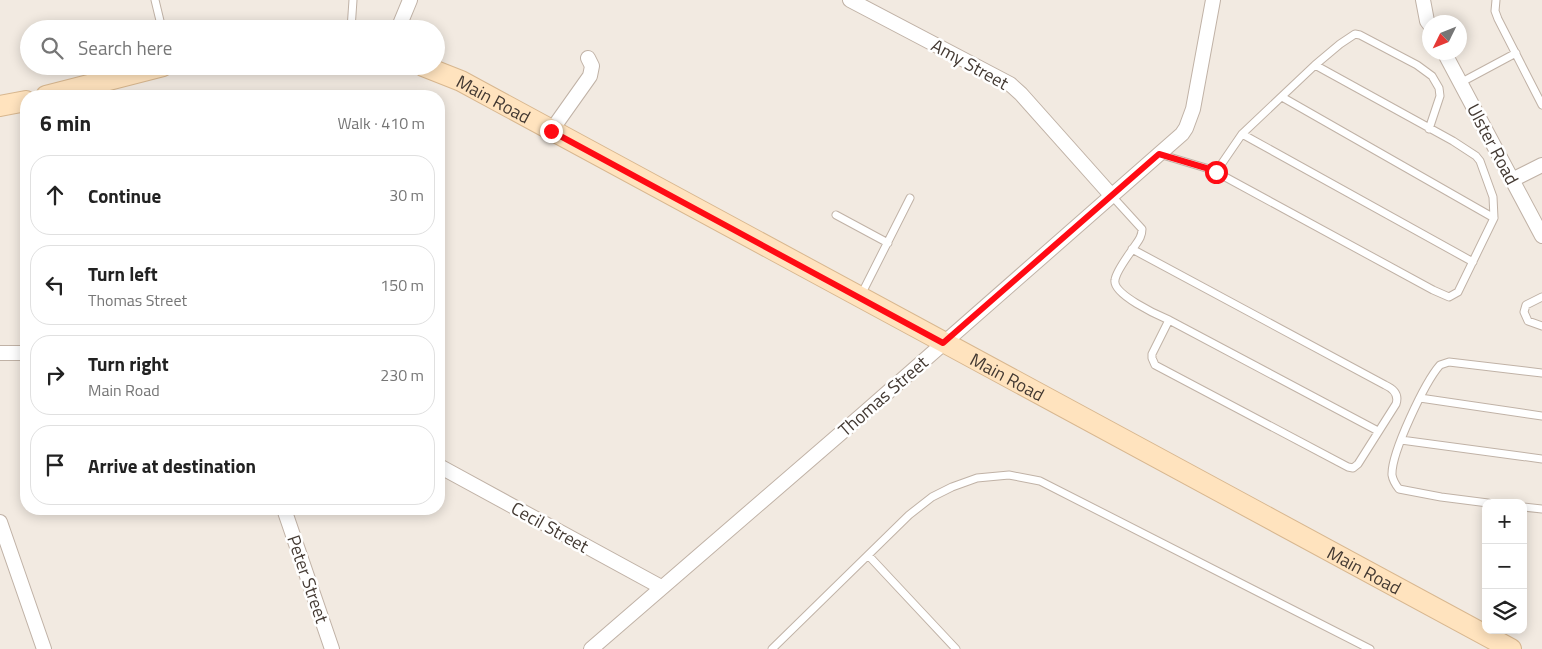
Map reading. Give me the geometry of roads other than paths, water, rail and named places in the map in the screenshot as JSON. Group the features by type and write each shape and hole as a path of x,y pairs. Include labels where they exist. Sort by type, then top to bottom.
{"main road":[{"path":"69,90 128,75"},
{"name":"Main Road","path":"444,75 461,82 1511,649"},
{"path":"0,106 20,102"},
{"path":"0,110 20,102"}],"street":[{"path":"402,20 410,0"},
{"name":"Amy Street","path":"850,0 1016,89 1111,195"},
{"name":"Thomas Street","path":"591,649 1182,134 1192,109 1213,0"},
{"path":"1423,0 1426,15"},
{"path":"551,131 590,76 592,66 588,58"},
{"name":"Ulster Road","path":"1448,60 1542,236"},
{"path":"1512,180 1542,165"},
{"path":"0,353 20,353"},
{"name":"Cecil Street","path":"445,469 661,588"},
{"name":"Peter Street","path":"286,515 332,649"},
{"path":"0,522 44,649"}],"lane":[{"path":"155,0 160,20"},
{"path":"352,20 353,0"},
{"path":"1496,0 1495,11 1542,105"},
{"path":"1216,172 1242,134 1315,65 1355,34 1418,65 1432,76 1439,88 1440,100 1429,129"},
{"path":"1460,83 1516,53"},
{"path":"1159,154 1216,172 1444,296 1449,297 1458,292 1494,218 1493,197 1480,161 1467,150 1315,65"},
{"path":"1282,97 1494,218"},
{"path":"1242,134 1473,262"},
{"path":"1111,195 1142,229 1141,238 1132,249 1115,279 1115,286 1120,292 1149,310 1378,430"},
{"path":"860,298 910,198"},
{"path":"836,215 888,243"},
{"path":"1132,249 1390,387 1395,392 1398,400 1378,430 1362,460 1351,468 1158,367 1152,358 1168,320"},
{"path":"1542,296 1526,305 1524,312 1528,321 1542,326"},
{"path":"1482,502 1403,490 1393,480 1392,469 1401,440 1420,398 1438,367 1446,363 1542,373"},
{"path":"1420,398 1542,416"},
{"path":"1401,440 1542,459"},
{"path":"776,647 909,515 932,497 977,478 996,475 1020,476 1040,481 1370,649"},
{"path":"1527,507 1542,509"},
{"path":"868,555 956,649"}]}
